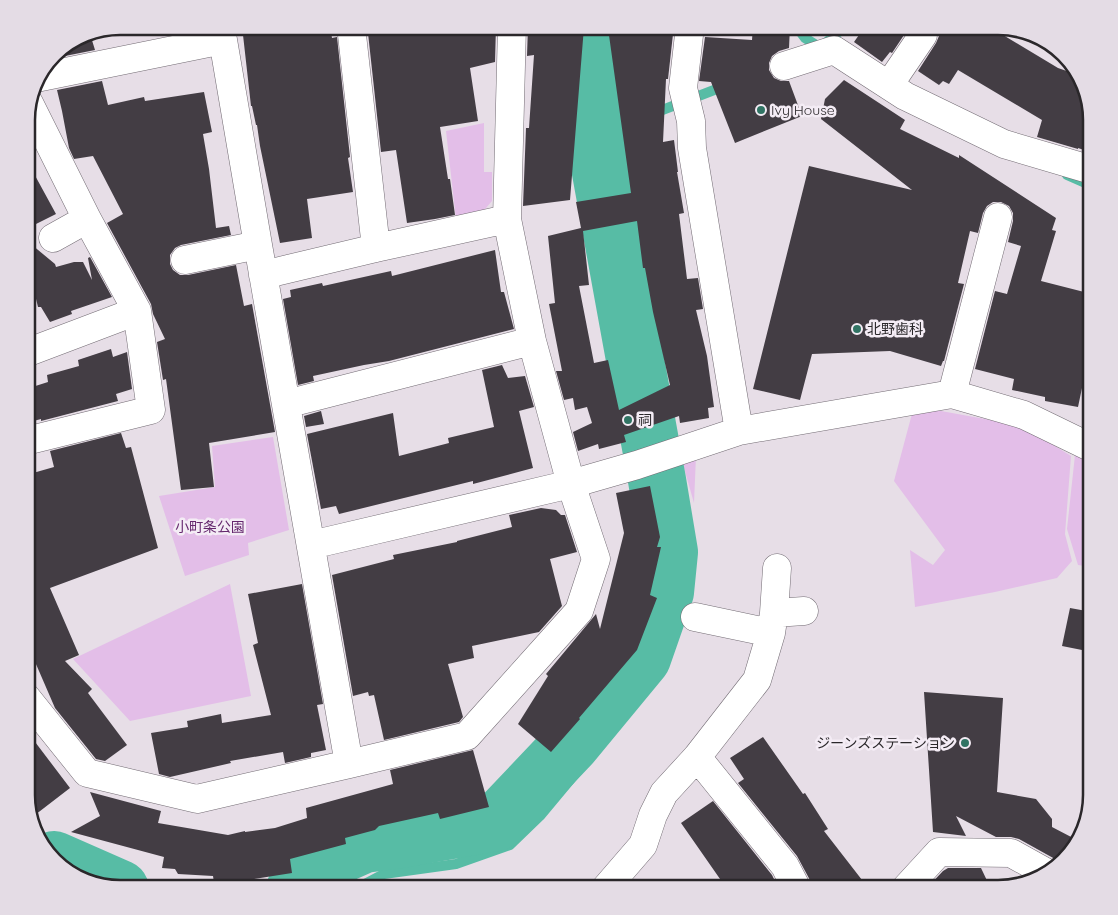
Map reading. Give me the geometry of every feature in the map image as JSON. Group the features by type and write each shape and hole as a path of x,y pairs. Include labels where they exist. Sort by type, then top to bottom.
{"street":[{"path":"48,75 214,35"},
{"path":"222,35 350,764"},
{"path":"352,35 376,248"},
{"path":"35,708 87,773 197,799 467,736 579,612 596,559 571,484 532,341 507,219 512,35"},
{"path":"689,35 683,88 691,121 692,148 739,431"},
{"path":"889,85 923,35"},
{"path":"784,66 826,53 889,85 905,96 1004,144 1083,167"},
{"path":"35,115 87,219 138,311 151,410 35,440"},
{"path":"952,394 998,217"},
{"path":"53,238 87,219"},
{"path":"263,275 507,219"},
{"path":"185,260 258,245"},
{"path":"35,350 138,311"},
{"path":"286,404 532,341"},
{"path":"311,545 571,484 683,451 739,431 952,394 1024,415 1083,444"},
{"path":"613,880 643,845 653,815 664,793 697,757 757,680 773,623 777,568"},
{"path":"695,617 773,623 804,611"},
{"path":"697,757 785,866 792,880"},
{"path":"913,880 939,852 1010,853 1039,869"}],"green space":[{"path":"484,123 484,172 492,172 492,201 479,216 456,219 446,131"},
{"path":"913,410 941,411 1023,426 1071,456 1065,534 1072,561 1057,578 915,607 910,550 933,565 945,550 894,481"},
{"name":"小町条公園","path":"273,437 289,530 248,543 249,555 185,576 159,496 215,487 212,446"},
{"path":"1075,455 1083,459 1083,566 1078,565 1067,529"},
{"path":"696,456 694,503 682,461"},
{"path":"230,584 251,696 130,721 73,659"}],"building":[{"path":"243,35 332,35 332,38 337,37 353,192 307,199 312,238 280,243 257,125 251,106"},
{"path":"368,35 496,35 495,62 470,68 478,121 440,127 455,215 407,223 396,150 381,152"},
{"path":"528,35 583,35 570,200 523,206 526,128 529,128 534,55 527,56"},
{"path":"609,35 673,35 668,79 666,79 663,142 674,140 684,213 679,214 687,279 698,278 703,309 696,310 707,356 714,407 708,408 709,418 680,423 679,416 624,435 626,442 599,449 598,444 578,451 573,432 592,423 587,407 575,410 573,398 564,400 556,371 562,371 549,304 555,303 548,236 581,228 576,202 631,193","holes":["637,221 643,268 645,268 670,385 619,410 608,360 594,363 579,286 589,285 583,231"]},
{"path":"752,35 790,35 789,48 779,51 772,56 769,70 774,78 781,81 789,81 802,116 735,143 711,82 699,81 705,37 752,40"},
{"path":"859,35 904,35 892,53 890,52 882,62 854,42"},
{"path":"1004,35 1058,68 1068,71 1074,82 1082,108 1083,150 1037,137 1042,120 958,70 949,84 943,81 939,85 918,71 939,36"},
{"path":"92,40 95,50 65,56 73,49"},
{"path":"844,80 905,120 900,129 959,158 959,155 1056,218 1052,230 1056,231 1041,281 1083,292 1083,388 1078,407 1045,401 1045,397 1012,390 1014,379 975,369 995,291 1007,294 1021,246 1008,242 1013,213 1009,206 1001,202 993,202 987,206 983,213 978,233 970,231 958,283 964,284 944,361 941,366 890,351 812,354 800,400 753,389 809,166 912,190 821,119 825,99"},
{"path":"102,81 108,105 144,97 145,101 204,92 212,132 203,134 216,228 229,226 231,235 181,245 175,248 170,255 170,264 173,270 180,275 236,265 244,306 252,304 275,432 209,443 214,487 181,490 166,379 163,380 157,342 165,339 153,314 151,304 107,223 123,214 93,156 74,159 69,148 57,90"},
{"path":"35,176 56,214 35,224"},
{"path":"35,247 55,264 56,267 74,262 83,262 92,280 88,258 90,257 112,297 71,311 72,314 50,322 41,307 38,307 35,295"},
{"path":"495,250 501,292 504,292 514,329 389,361 313,376 314,381 298,385 283,299 291,297 290,290 322,283 323,286 391,271 392,276"},
{"path":"111,349 113,357 127,352 132,389 116,394 118,401 41,421 41,419 35,421 35,386 48,382 47,375 79,366 78,360"},
{"path":"502,365 508,378 525,376 534,407 519,411 533,468 473,484 473,481 339,514 336,506 321,509 307,434 393,413 399,456 449,443 448,438 494,427 482,370"},
{"path":"321,411 324,424 306,427 304,416"},
{"path":"121,433 126,448 131,447 158,548 50,588 79,655 65,661 92,689 88,693 127,745 105,761 96,759 55,708 35,662 35,472 54,467 50,451"},
{"path":"650,486 660,537 657,547 661,547 650,595 657,598 637,650 551,752 518,724 548,676 546,674 596,614 600,629 624,533 616,493"},
{"path":"541,508 556,510 561,515 565,515 577,552 550,559 562,606 539,632 472,646 474,658 448,664 463,717 459,722 384,740 374,695 369,696 368,692 353,696 332,575 394,559 393,555 457,542 512,527 509,515"},
{"path":"302,584 323,704 317,705 326,750 311,753 311,757 285,763 283,752 230,761 231,763 170,777 159,774 151,733 188,727 187,721 221,714 222,723 271,715 253,645 258,643 248,594"},
{"path":"1070,608 1083,610 1083,650 1062,646"},
{"path":"924,692 1003,698 997,792 1036,799 1052,819 1052,827 1072,838 1054,859 1019,839 996,837 956,816 966,836 933,832"},
{"path":"763,737 803,794 805,793 828,829 824,831 862,880 810,880 797,856 738,783 744,779 730,758"},
{"path":"35,742 70,788 37,813 35,801"},
{"path":"473,750 489,807 440,819 438,813 379,826 375,830 345,838 346,844 290,859 292,873 254,880 214,880 213,876 178,874 175,869 162,868 164,857 71,832 100,816 90,792 161,811 158,823 228,835 275,828 307,818 306,808 393,784 390,770"},
{"path":"713,801 774,880 721,880 681,823"},
{"path":"948,868 981,868 987,880 934,880"}],"waterway":[{"path":"306,880 337,856 364,844 497,822 571,744 642,658 665,592 669,552 592,123 597,35"},
{"path":"803,35 824,50"},
{"path":"823,45 835,35"},
{"path":"652,114 727,85"},
{"path":"373,880 384,874 456,864 510,845 540,816 650,684 669,650 684,604 686,538 643,351 615,206 613,129 634,122"},
{"path":"1067,175 1083,182"}],"place":[{"name":"Ivy House","path":"761,110"},
{"name":"北野歯科","path":"857,329"},
{"name":"祠","path":"628,420"},
{"name":"ジーンズステーション","path":"965,743"}]}
